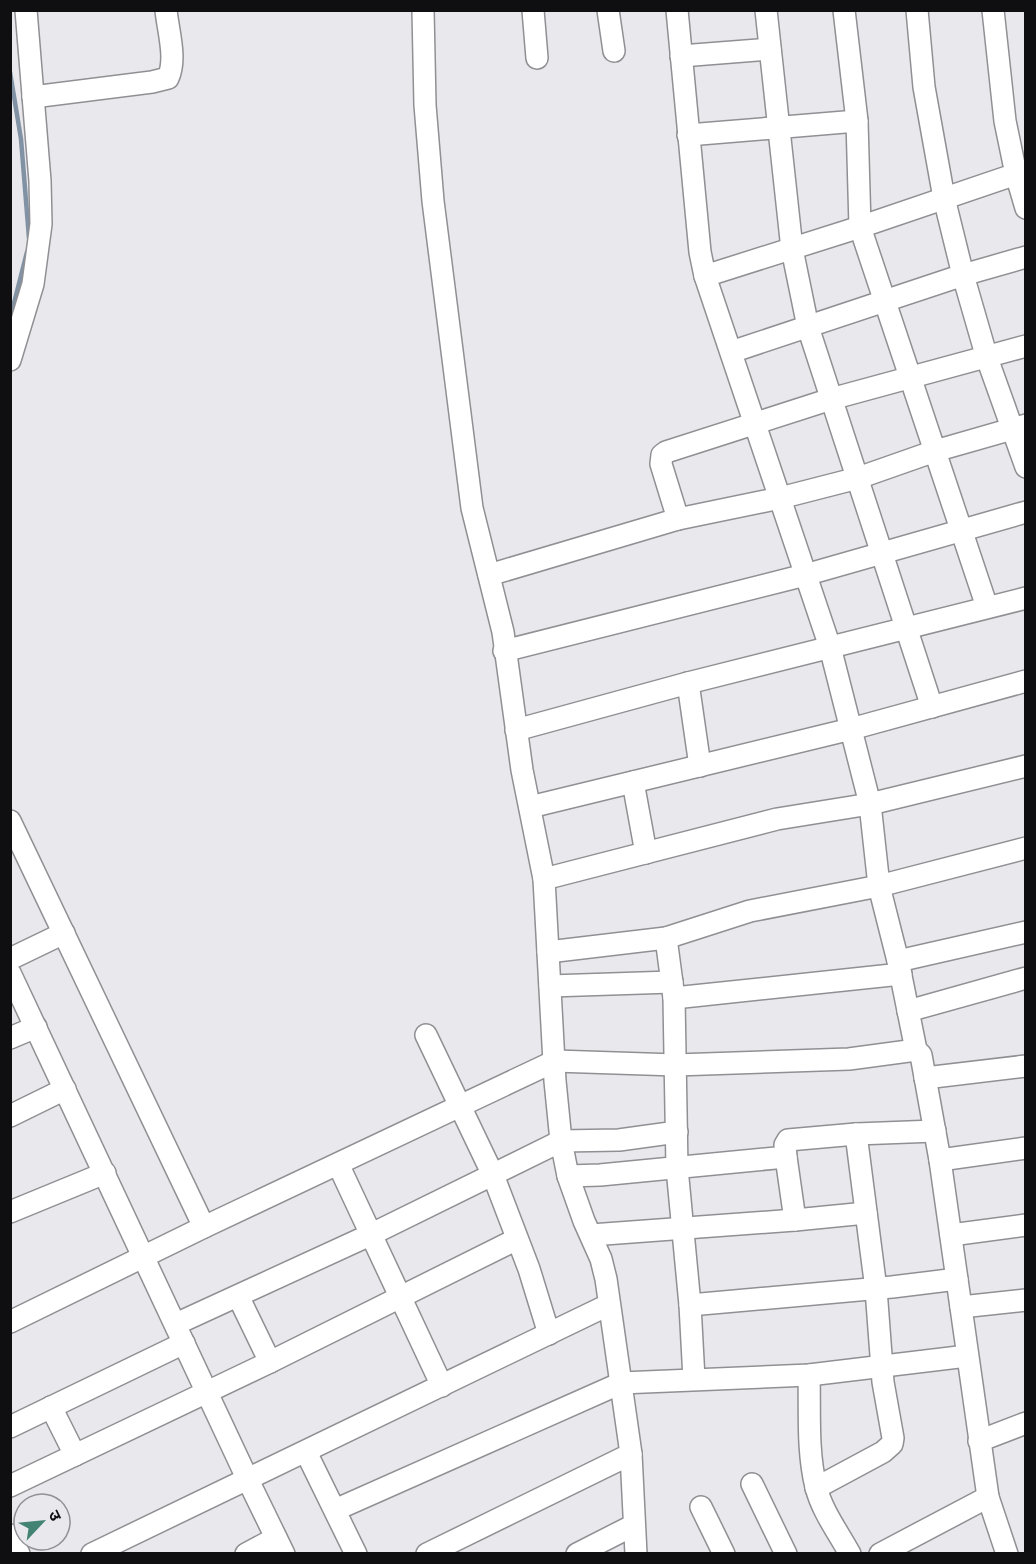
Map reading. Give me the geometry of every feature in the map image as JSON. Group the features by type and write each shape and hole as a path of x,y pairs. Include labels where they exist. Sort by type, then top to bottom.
{"street":[{"path":"10,360 33,284 41,224 40,181 26,10"},
{"path":"33,97 168,78 172,61 166,10"},
{"path":"423,10 425,105 433,201 472,508 503,632 522,770 544,879 555,1082 561,1142 568,1176 606,1280 631,1455 636,1554"},
{"path":"533,10 537,58"},
{"path":"608,10 614,51"},
{"path":"677,10 700,252 705,276 830,647 870,804 879,886 916,1050 921,1055 940,1160 988,1497 1007,1554"},
{"path":"766,10 792,249 808,327 932,707"},
{"path":"844,10 857,121 860,227 987,608"},
{"path":"916,10 924,87 944,198 987,358 1019,427 1026,467"},
{"path":"993,10 1005,121 1021,173 1026,208"},
{"path":"681,56 770,49"},
{"path":"688,135 857,121"},
{"path":"705,276 1021,173"},
{"path":"731,352 963,275 1026,257"},
{"path":"678,519 661,464 662,456 666,452 831,399 1026,346"},
{"path":"489,575 678,519 780,498 858,478 935,451 1019,427"},
{"path":"504,651 805,575 1026,512"},
{"path":"516,730 688,683 1026,598"},
{"path":"530,807 851,729 1026,681"},
{"path":"688,683 700,766"},
{"path":"544,879 777,819 870,804 1026,766"},
{"path":"633,782 646,853"},
{"path":"10,821 18,856 64,933 204,1227"},
{"path":"548,952 666,938 750,911 879,886 1026,848"},
{"path":"550,986 673,990 899,968 1026,932"},
{"path":"10,958 64,933"},
{"path":"666,938 673,990 677,1168 690,1305 694,1379"},
{"path":"10,973 280,1546 246,1554"},
{"path":"908,1011 1026,978"},
{"path":"10,1038 36,1027"},
{"path":"426,1035 493,1175 549,1334"},
{"path":"10,1322 204,1227 555,1061 676,1065 849,1059 916,1050"},
{"path":"926,1078 1026,1066"},
{"path":"10,1116 65,1089"},
{"path":"795,1220 786,1157 785,1145 788,1140 856,1134 935,1131"},
{"path":"10,1427 51,1407 180,1333 238,1296 561,1142 619,1140 677,1132"},
{"path":"816,1488 883,1452 892,1444 893,1438 881,1366 876,1289 856,1134"},
{"path":"940,1160 1026,1148"},
{"path":"568,1176 786,1157"},
{"path":"339,1164 442,1386"},
{"path":"10,1212 105,1173"},
{"path":"591,1235 866,1213"},
{"path":"951,1235 1026,1226"},
{"path":"10,1485 402,1298 517,1239"},
{"path":"690,1305 876,1289 957,1279"},
{"path":"238,1296 270,1362"},
{"path":"961,1307 1026,1300"},
{"path":"92,1554 608,1305"},
{"path":"334,1510 621,1383 809,1374 967,1356"},
{"path":"809,1374 812,1462 816,1488 824,1508 850,1554"},
{"path":"51,1407 75,1455"},
{"path":"979,1441 1025,1428"},
{"path":"306,1452 356,1554"},
{"path":"427,1554 631,1455"},
{"path":"752,1484 786,1554"},
{"path":"880,1554 988,1497"},
{"path":"701,1507 724,1554"},
{"path":"577,1554 634,1525"},
{"path":"10,1535 19,1554"}],"waterway":[{"path":"10,72 21,139 29,238"},
{"path":"10,319 27,252"}]}
